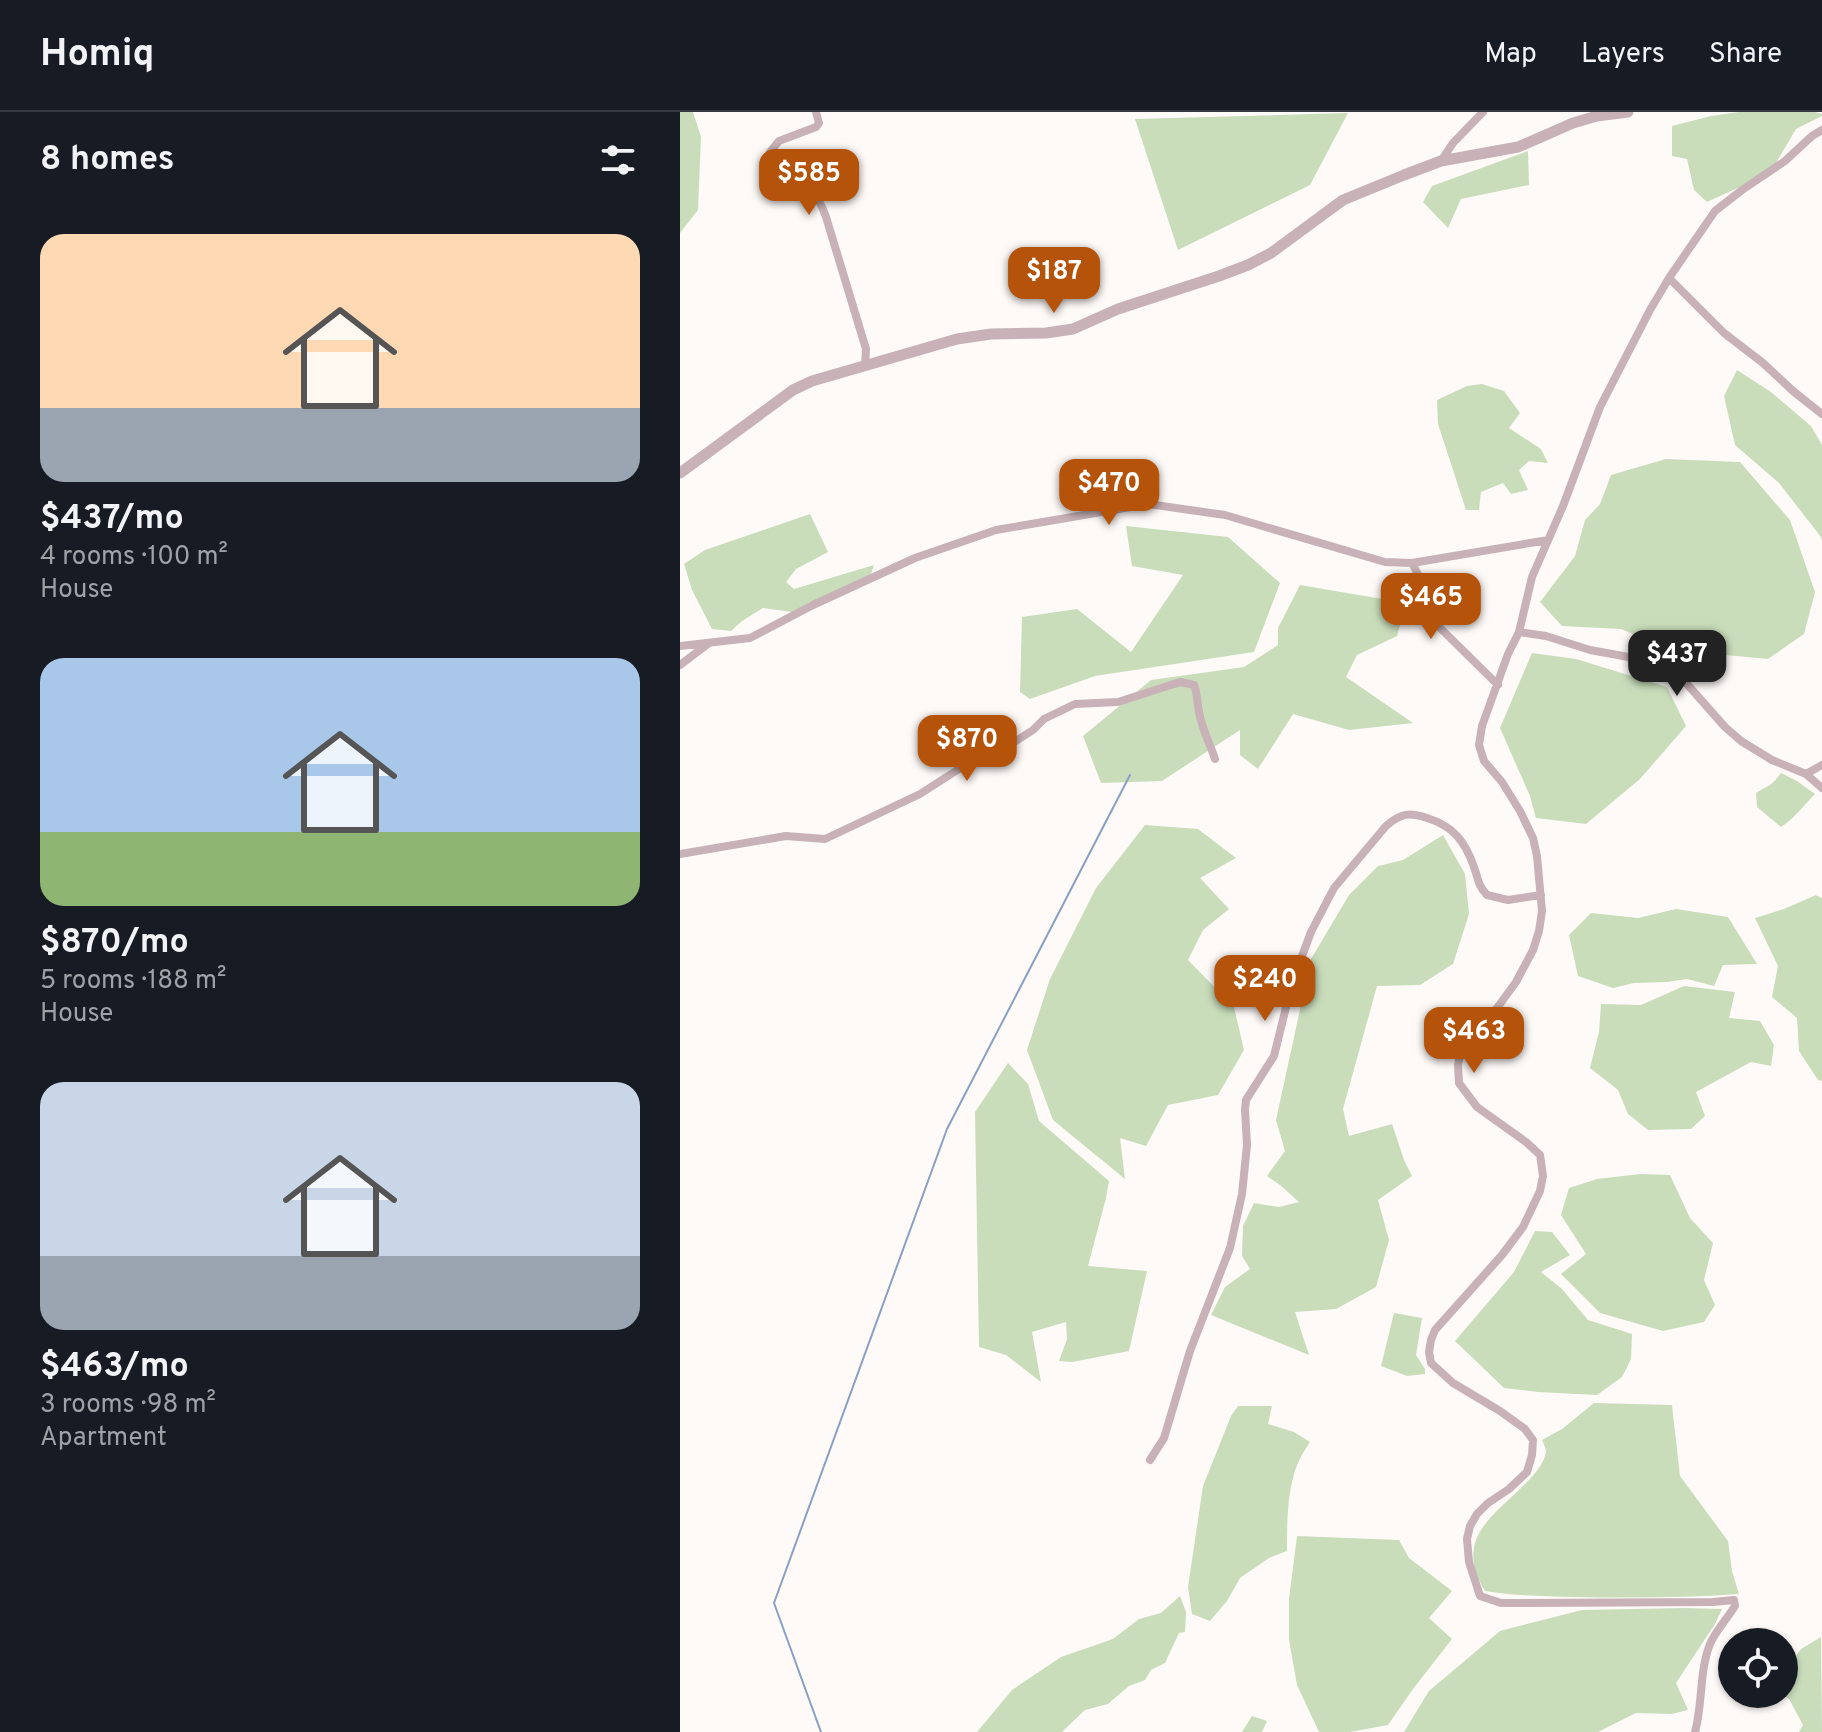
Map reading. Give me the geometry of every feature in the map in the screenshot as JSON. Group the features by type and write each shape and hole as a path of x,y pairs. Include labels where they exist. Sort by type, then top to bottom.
{"street":[{"path":"816,112 819,123 816,127 785,138 770,152 780,168 808,186 818,198 866,349 865,366"},
{"path":"1441,161 1453,143 1483,112"},
{"path":"680,473 793,390 812,381 957,339 1073,329 1118,309 1248,265 1271,253 1343,200 1441,161 1518,147 1573,123 1628,112"},
{"path":"1695,1732 1710,1644 1735,1606 1734,1600 1501,1603 1480,1596 1469,1562 1467,1539 1470,1526 1488,1503 1527,1472 1533,1440 1525,1429 1500,1411 1453,1383 1431,1363 1429,1352 1435,1330 1523,1227 1540,1191 1543,1176 1540,1155 1477,1107 1459,1083 1461,1050 1516,982 1533,950 1541,921 1541,895 1533,838 1502,782 1484,761 1479,745 1482,726 1519,632 1532,577 1563,506 1600,407 1650,310 1715,211 1822,130"},
{"path":"1669,278 1724,333 1822,414"},
{"path":"680,646 750,638 915,558 996,530 1148,504 1225,515 1385,562 1412,563 1548,540"},
{"path":"1412,563 1423,584 1430,618 1498,685"},
{"path":"1519,632 1665,666 1679,675 1741,741 1772,760 1806,774 1822,788"},
{"path":"680,665 710,642"},
{"path":"680,854 786,836 825,839 920,794 962,767 985,759 1033,730 1044,719 1075,704 1118,702 1180,682 1194,685 1204,731 1215,759"},
{"path":"1806,774 1822,765"},
{"path":"1150,1460 1164,1438 1190,1351 1230,1248 1245,1169 1246,1100 1274,1056 1292,983 1311,932 1334,888 1386,826 1408,814 1448,826 1468,852 1477,882 1487,895 1508,900 1541,895"}],"green space":[{"path":"680,112 693,112 701,137 698,210 680,233"},
{"path":"1739,112 1815,112 1822,116 1796,129 1776,163 1744,185 1707,202 1694,190 1687,159 1672,156 1672,126"},
{"path":"1348,113 1310,185 1178,250 1135,119"},
{"path":"1528,151 1529,185 1461,199 1448,228 1423,202 1432,186"},
{"path":"1737,370 1771,392 1811,426 1822,445 1822,541 1779,483 1735,445 1724,396"},
{"path":"1482,384 1504,391 1520,413 1509,428 1541,449 1548,463 1529,461 1519,470 1528,490 1511,494 1503,483 1481,492 1479,510 1466,510 1438,424 1437,400 1467,386"},
{"path":"1666,459 1740,462 1790,520 1815,592 1804,634 1768,659 1673,650 1621,629 1562,626 1540,602 1575,556 1585,520 1600,504 1611,475"},
{"path":"810,514 828,552 796,569 786,582 794,589 874,565 871,574 792,612 763,608 731,631 712,629 692,590 684,564 705,550"},
{"path":"1126,526 1228,537 1280,583 1254,652 1095,676 1030,699 1020,692 1022,617 1077,609 1131,652 1183,575 1132,566"},
{"path":"1300,585 1406,603 1397,636 1357,655 1346,677 1413,723 1349,730 1293,714 1258,769 1240,755 1240,730 1162,781 1101,783 1083,736 1151,680 1244,667 1278,645 1278,628"},
{"path":"1532,653 1576,659 1667,687 1686,726 1640,779 1586,824 1536,818 1530,796 1500,728"},
{"path":"1781,773 1815,794 1781,827 1757,807 1756,793 1772,784"},
{"path":"1145,825 1198,829 1236,858 1200,878 1229,909 1203,930 1188,960 1234,1007 1244,1050 1218,1095 1168,1105 1146,1146 1120,1138 1125,1179 1053,1120 1027,1050 1050,979 1096,888"},
{"path":"1443,835 1465,874 1469,914 1453,964 1420,985 1377,986 1343,1109 1349,1136 1392,1124 1412,1176 1378,1200 1389,1240 1376,1287 1336,1309 1295,1312 1309,1355 1211,1315 1225,1287 1250,1269 1242,1256 1243,1226 1254,1203 1279,1207 1299,1202 1267,1176 1285,1151 1276,1120 1311,959 1349,895 1378,866 1403,860"},
{"path":"1816,895 1822,898 1822,1081 1818,1080 1799,1051 1797,1018 1772,997 1778,966 1755,918"},
{"path":"1676,909 1728,917 1757,964 1723,965 1714,986 1687,979 1634,983 1613,988 1578,976 1569,935 1591,913 1638,918"},
{"path":"1684,986 1735,992 1729,1018 1760,1021 1774,1045 1771,1066 1751,1062 1696,1092 1705,1116 1691,1129 1648,1130 1628,1114 1618,1090 1590,1068 1599,1032 1601,1004 1641,1005"},
{"path":"1008,1063 1028,1084 1039,1121 1109,1181 1088,1266 1147,1271 1129,1351 1072,1362 1059,1361 1067,1339 1066,1322 1032,1332 1041,1382 1006,1355 979,1347 975,1112"},
{"path":"1640,1174 1670,1175 1690,1218 1713,1243 1704,1280 1715,1305 1704,1322 1663,1331 1600,1313 1561,1274 1586,1254 1561,1215 1569,1188 1597,1179"},
{"path":"1535,1231 1552,1232 1570,1255 1541,1272 1562,1289 1588,1320 1632,1334 1631,1359 1622,1377 1597,1395 1504,1388 1455,1341 1514,1272"},
{"path":"1394,1313 1422,1318 1416,1355 1425,1374 1407,1376 1381,1366"},
{"path":"1594,1403 1672,1405 1680,1476 1728,1541 1739,1594 1593,1597 1528,1596 1485,1591 1476,1571 1473,1553 1485,1524 1540,1466 1546,1451 1542,1440 1562,1429"},
{"path":"1238,1406 1272,1406 1268,1424 1294,1432 1310,1442 1298,1462 1291,1486 1287,1551 1269,1558 1240,1578 1227,1601 1210,1621 1192,1614 1188,1587 1203,1486 1231,1416"},
{"path":"1297,1536 1399,1540 1409,1558 1452,1591 1429,1618 1452,1639 1388,1725 1350,1732 1319,1732 1297,1685 1289,1640 1289,1599"},
{"path":"1180,1596 1186,1612 1185,1632 1179,1633 1165,1663 1151,1670 1145,1680 1129,1686 1108,1704 1085,1710 1062,1732 977,1732 1012,1690 1061,1657 1113,1639 1139,1619 1161,1613"},
{"path":"1722,1609 1676,1683 1688,1710 1672,1714 1636,1713 1598,1732 1404,1732 1429,1691 1500,1631 1582,1610"},
{"path":"1821,1637 1822,1732 1799,1732 1803,1725 1794,1708 1798,1708 1798,1653"},
{"path":"1252,1716 1267,1721 1262,1732 1242,1732"}],"waterway":[{"path":"821,1732 774,1603 947,1129 1130,775"}]}
